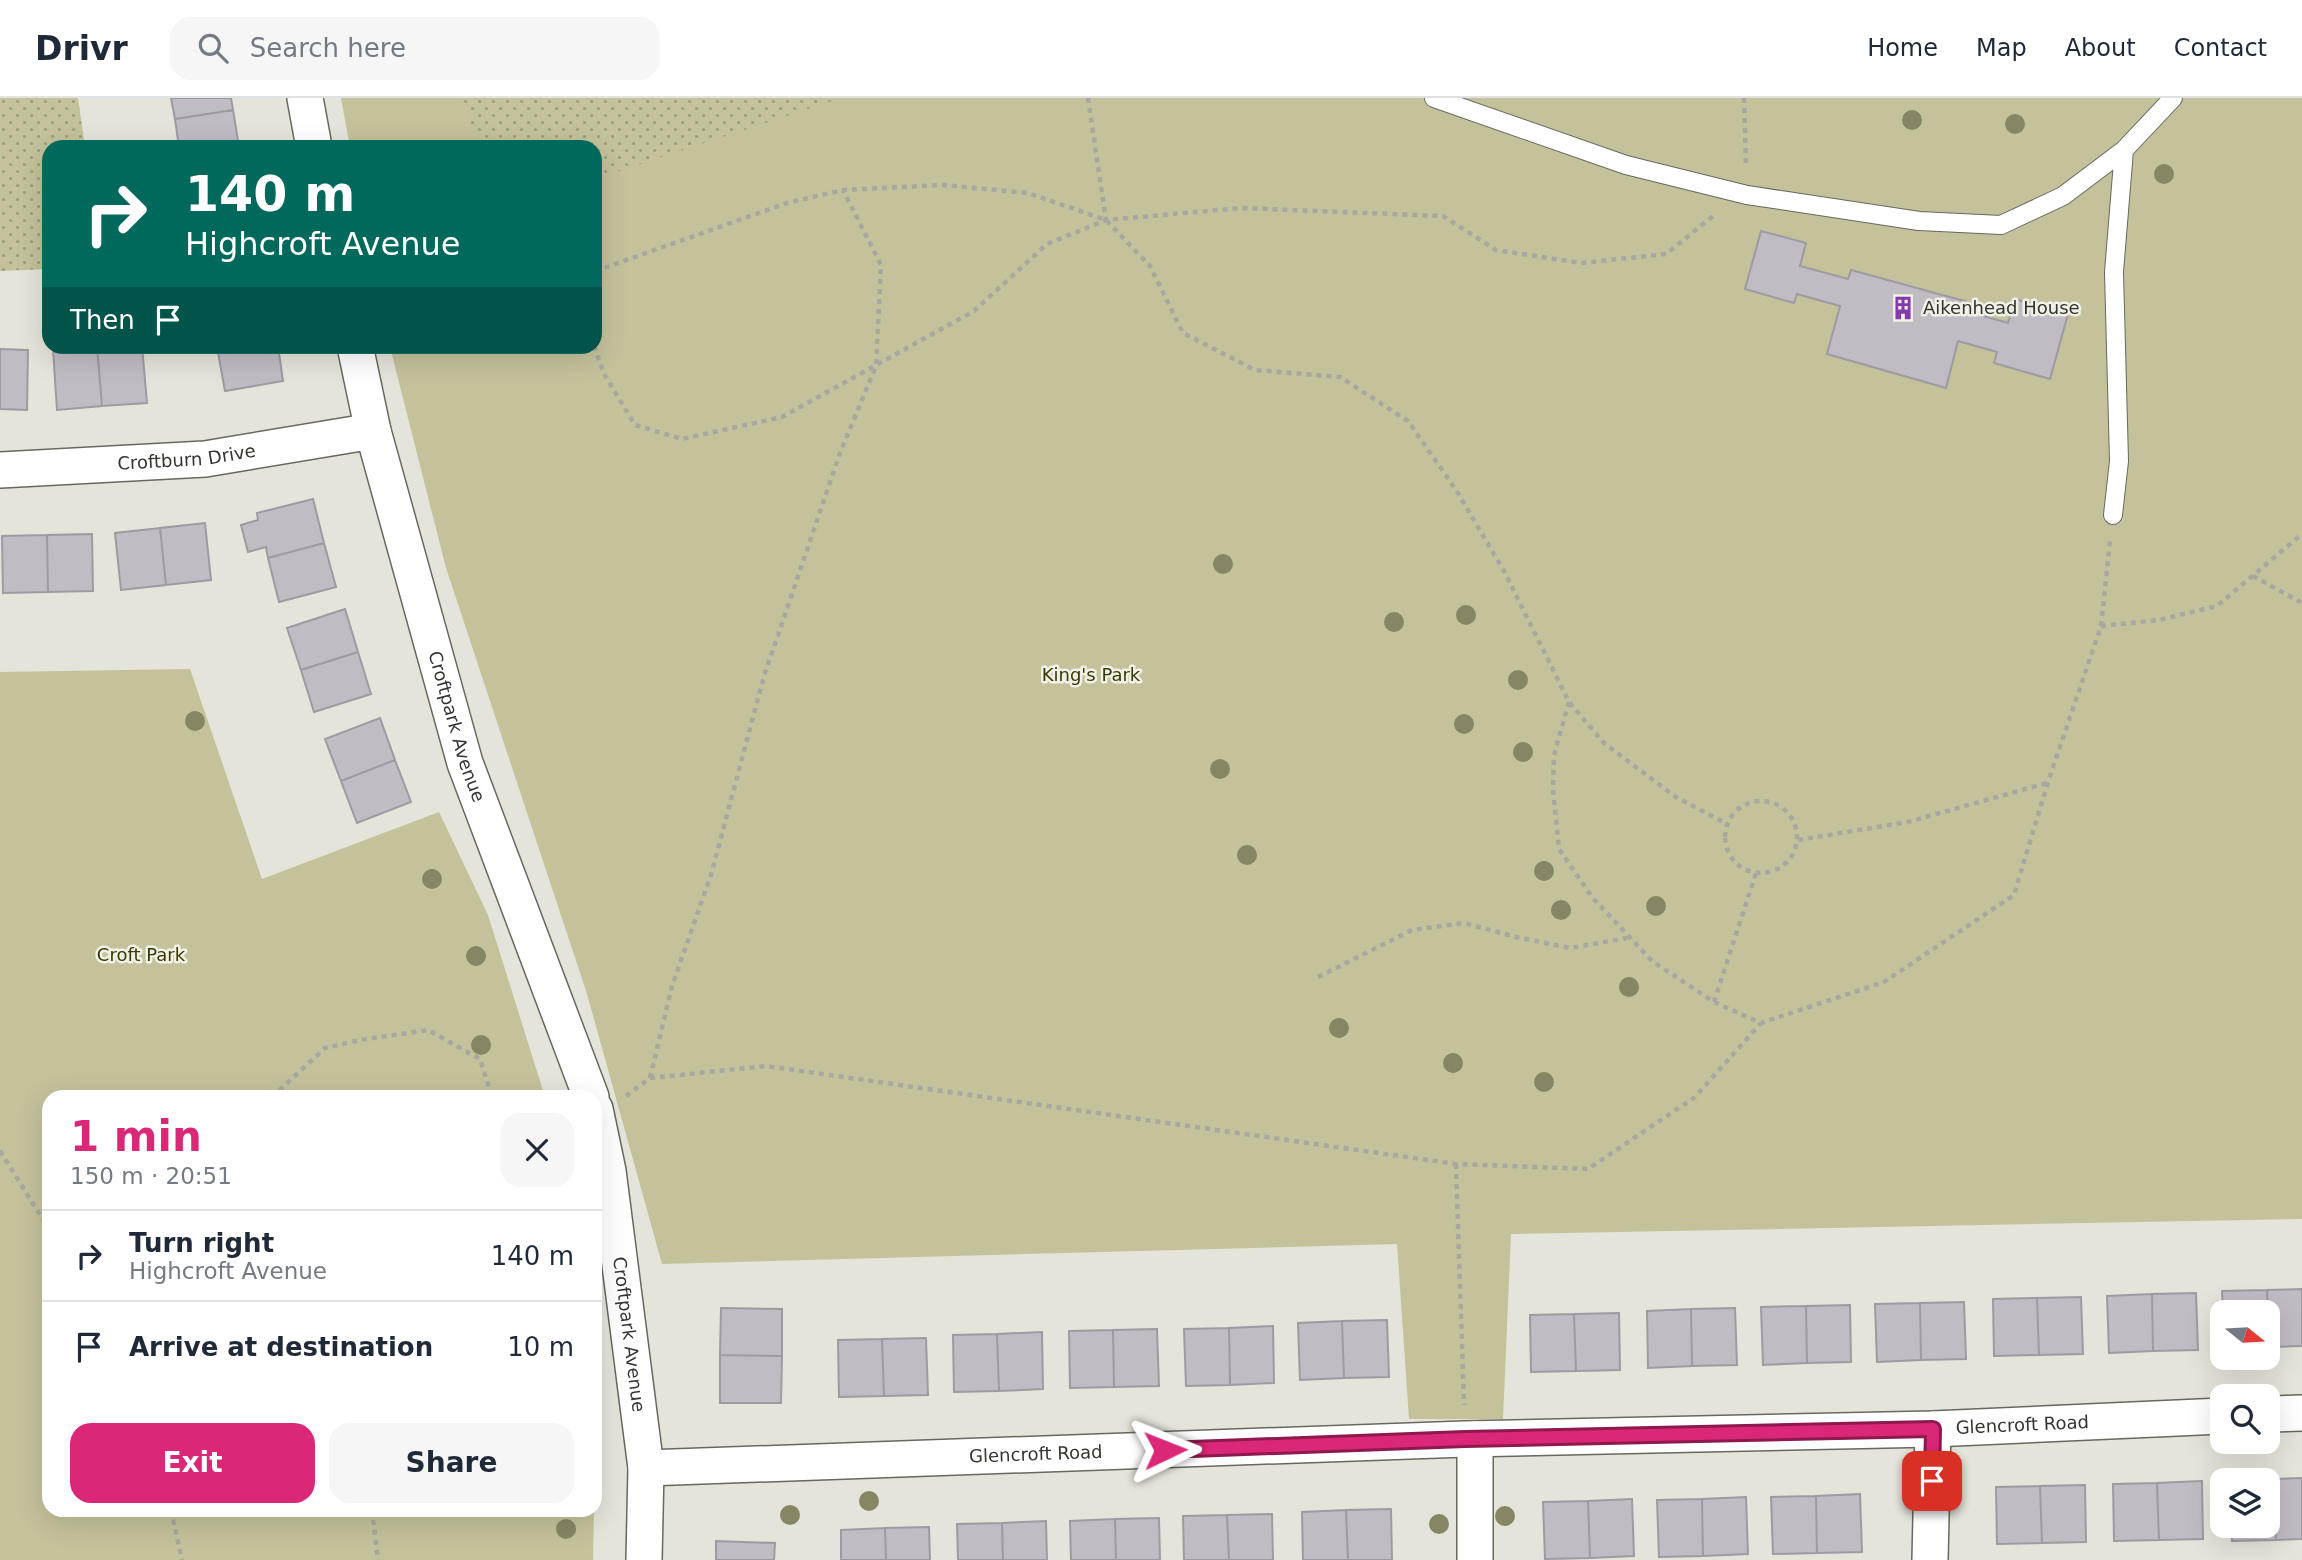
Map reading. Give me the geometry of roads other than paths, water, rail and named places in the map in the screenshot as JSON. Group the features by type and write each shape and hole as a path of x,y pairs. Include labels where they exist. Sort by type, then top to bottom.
{"street":[{"path":"305,98 313,140"},
{"name":"Croftpark Avenue","path":"357,354 373,431 465,763 588,1090"},
{"name":"Croftburn Drive","path":"0,470 205,459 373,431"},
{"name":"Croftpark Avenue","path":"602,1142 608,1171 646,1468 644,1560"},
{"path":"2280,1414 2302,1413"},
{"name":"Glencroft Road","path":"646,1468 1470,1439 1933,1429 2210,1417"},
{"path":"1930,1560 1933,1429"},
{"path":"1470,1439 1475,1560"}],"lane":[{"path":"1434,98 1626,164 1747,195 1919,220 2001,225 2063,196 2124,150 2173,98"},
{"path":"2113,516 2119,461 2114,272 2124,150"}],"place":[{"name":"Aikenhead House","path":"1903,308"}],"park label":[{"name":"King's Park","path":"1091,675"},
{"name":"Croft Park","path":"141,955"}]}
